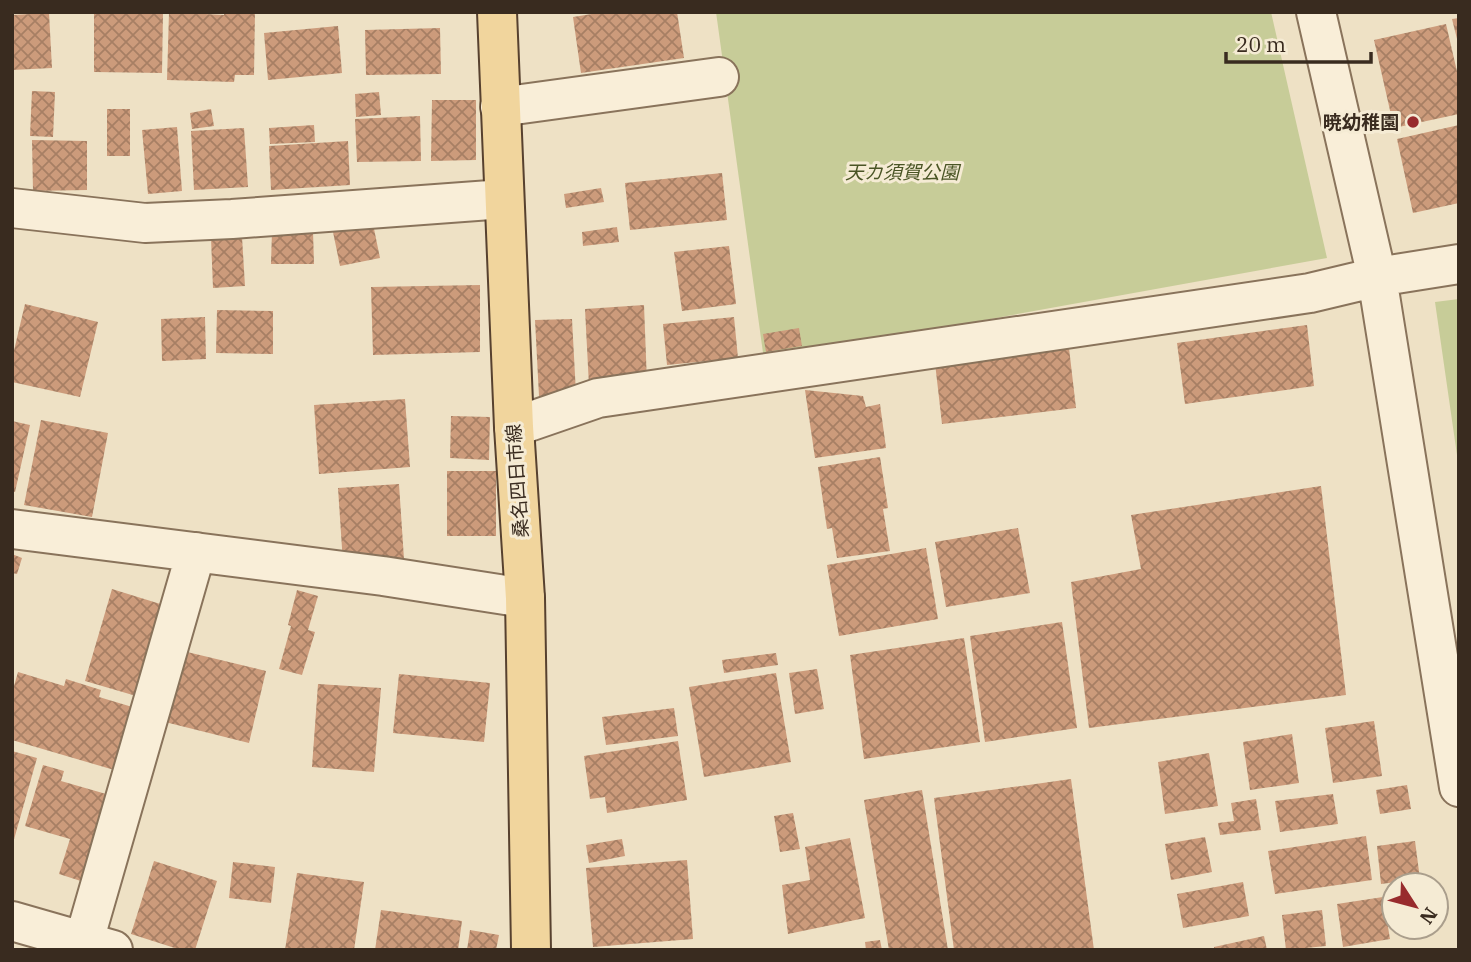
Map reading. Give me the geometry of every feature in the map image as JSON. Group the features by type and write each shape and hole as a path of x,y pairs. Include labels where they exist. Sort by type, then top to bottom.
{"main road":[{"name":"桑名四日市線","path":"497,12 514,427 525,598 531,950"}],"street":[{"path":"1316,12 1377,277 1459,787"},
{"path":"500,107 719,77"},
{"path":"12,208 145,223 504,199"},
{"path":"514,427 598,398 1310,293 1377,277 1459,264"},
{"path":"12,529 525,598"},
{"path":"12,921 98,946 196,552"}],"green space":[{"name":"天カ須賀公園","path":"716,12 1271,12 1327,258 764,360"},
{"path":"1459,299 1459,469 1435,302"}],"building":[{"path":"94,12 163,12 162,73 94,72"},
{"path":"169,12 224,15 224,12 255,12 254,75 235,75 234,82 167,80"},
{"path":"604,12 677,12 684,58 581,73 573,17"},
{"path":"49,13 52,68 12,70 12,15"},
{"path":"1459,18 1459,43 1458,43 1452,19"},
{"path":"1446,24 1459,80 1459,114 1394,128 1374,40"},
{"path":"338,26 342,73 268,80 264,33"},
{"path":"440,28 441,74 366,75 365,30"},
{"path":"32,91 55,92 53,137 30,136"},
{"path":"379,92 381,115 356,117 355,94"},
{"path":"432,100 476,100 476,160 431,161"},
{"path":"107,109 130,109 130,156 107,156"},
{"path":"211,109 214,126 192,129 190,113"},
{"path":"420,116 421,161 357,162 355,119"},
{"path":"314,125 315,142 270,144 269,128"},
{"path":"1459,125 1459,203 1413,213 1397,139"},
{"path":"177,127 182,191 148,194 142,130"},
{"path":"244,128 248,187 194,190 191,131"},
{"path":"32,140 87,141 87,190 33,191"},
{"path":"348,141 350,185 271,190 269,146"},
{"path":"722,173 727,220 630,230 625,183"},
{"path":"601,188 604,202 566,208 564,194"},
{"path":"373,224 380,258 340,266 333,232"},
{"path":"617,227 619,242 583,246 582,232"},
{"path":"272,231 313,231 314,264 271,264"},
{"path":"242,237 245,286 213,288 211,238"},
{"path":"729,246 736,304 682,311 674,252"},
{"path":"480,285 480,352 373,355 371,287"},
{"path":"25,304 98,322 80,397 12,382 12,359"},
{"path":"644,305 647,383 589,386 585,309"},
{"path":"217,310 273,311 273,354 216,353"},
{"path":"205,317 206,359 162,361 161,319"},
{"path":"734,317 738,358 667,365 663,324"},
{"path":"572,319 576,394 539,396 535,320"},
{"path":"1307,325 1314,386 1185,404 1177,343"},
{"path":"799,328 802,346 766,352 763,334"},
{"path":"1069,348 1076,408 942,424 935,363"},
{"path":"805,390 863,396 866,407 880,404 886,448 815,458"},
{"path":"405,399 410,467 319,474 314,405"},
{"path":"451,416 490,417 489,460 450,458"},
{"path":"41,420 108,433 92,517 24,505"},
{"path":"12,421 30,425 15,492 12,491"},
{"path":"880,457 888,508 883,509 890,551 837,558 832,528 827,529 818,467"},
{"path":"447,471 496,471 496,536 447,536"},
{"path":"399,484 404,559 343,563 338,488"},
{"path":"1321,486 1346,695 1089,728 1071,582 1141,569 1131,515"},
{"path":"1018,528 1030,593 946,607 935,542"},
{"path":"926,548 938,619 839,636 827,565"},
{"path":"12,554 22,558 17,574 12,573"},
{"path":"112,589 170,607 143,698 85,681"},
{"path":"297,590 318,596 308,630 315,632 302,675 279,669 291,626 288,625"},
{"path":"1062,622 1077,728 985,742 970,636"},
{"path":"964,638 980,742 864,759 850,655"},
{"path":"183,651 266,671 249,743 165,722"},
{"path":"776,653 778,665 724,673 722,660"},
{"path":"817,669 824,709 795,714 789,673"},
{"path":"18,672 64,686 66,679 101,690 99,697 139,709 121,772 12,740 12,685 14,686"},
{"path":"776,673 791,762 704,777 689,687"},
{"path":"399,674 490,683 484,742 393,733"},
{"path":"318,684 381,688 374,772 312,767"},
{"path":"674,708 678,736 606,745 602,717"},
{"path":"1374,721 1382,776 1333,783 1325,728"},
{"path":"1292,734 1299,783 1250,790 1243,742"},
{"path":"678,741 687,800 607,813 605,797 590,799 584,756"},
{"path":"12,751 37,758 13,843 12,843"},
{"path":"1209,753 1218,806 1165,814 1158,762"},
{"path":"43,765 64,771 61,781 113,796 87,883 59,874 70,839 25,826"},
{"path":"1071,779 1094,950 954,950 934,798"},
{"path":"1407,785 1411,809 1380,814 1376,790"},
{"path":"922,790 948,950 889,950 864,800"},
{"path":"1333,794 1338,824 1280,832 1275,801"},
{"path":"1256,799 1261,830 1220,835 1218,823 1234,821 1231,803"},
{"path":"793,813 800,849 780,852 774,816"},
{"path":"1366,836 1372,880 1275,894 1268,851"},
{"path":"1205,837 1212,872 1171,880 1165,844"},
{"path":"850,838 865,918 788,934 782,885 810,880 805,847"},
{"path":"622,839 625,856 589,863 586,845"},
{"path":"1415,841 1419,871 1380,871 1380,874 1377,846"},
{"path":"687,860 693,939 593,947 586,868"},
{"path":"154,861 217,881 195,950 181,950 131,934"},
{"path":"233,862 275,867 271,903 229,898"},
{"path":"297,873 364,882 354,950 285,950"},
{"path":"1243,882 1249,916 1183,928 1177,894"},
{"path":"1380,897 1380,941 1343,947 1337,904"},
{"path":"381,910 462,921 458,950 375,950"},
{"path":"1322,910 1326,946 1286,950 1282,915"},
{"path":"470,930 499,935 496,950 467,950"},
{"path":"1264,936 1267,950 1214,950 1214,947"},
{"path":"880,940 882,950 866,950 865,942"}],"place":[{"name":"暁幼稚園","path":"1413,122"}]}
